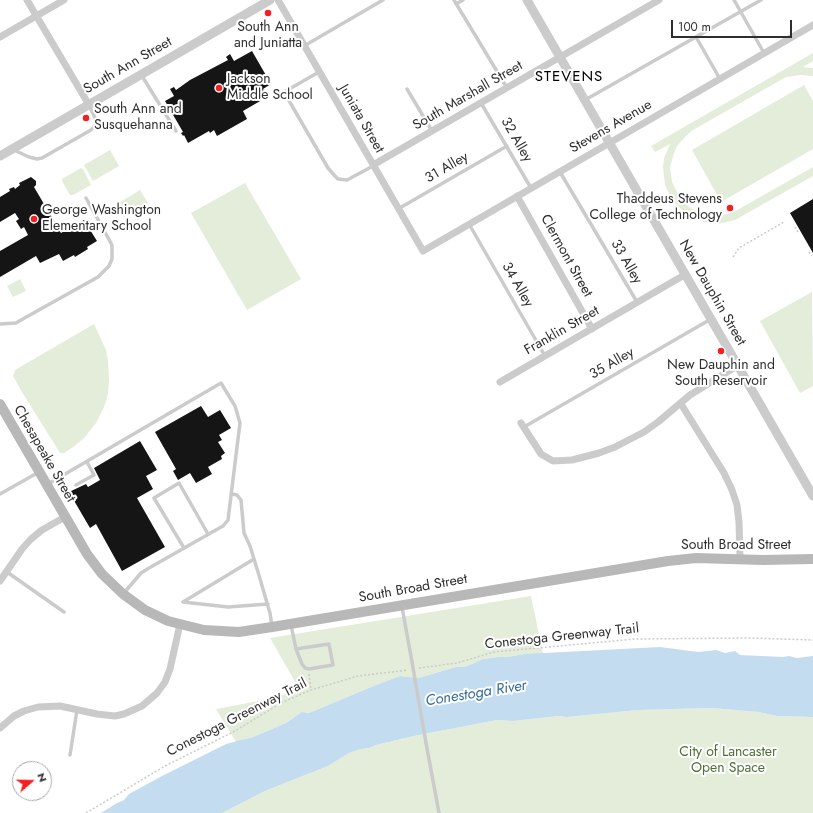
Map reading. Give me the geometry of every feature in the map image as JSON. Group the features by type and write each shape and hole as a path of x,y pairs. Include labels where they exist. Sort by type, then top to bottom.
{"main road":[{"name":"Chesapeake Street","path":"0,404 65,517"},
{"name":"South Broad Street","path":"65,517 94,564 123,594 157,616 180,624 220,632 239,632 291,624 653,563 696,558 740,558 764,560 813,559"}],"street":[{"path":"27,0 89,105"},
{"path":"0,37 64,0"},
{"name":"South Ann Street","path":"0,156 270,0"},
{"name":"Juniata Street","path":"278,0 423,251"},
{"name":"New Dauphin Street","path":"527,0 813,496"},
{"name":"South Marshall Street","path":"373,166 659,0"},
{"name":"Stevens Avenue","path":"423,251 813,25"},
{"name":"Clermont Street","path":"517,196 592,329"},
{"name":"Franklin Street","path":"500,382 686,274"},
{"path":"523,425 541,454 553,461 561,461 599,453 644,432 707,384 737,366"},
{"path":"681,404 724,473 732,490 737,506 739,522 740,558"},
{"path":"0,581 22,549 31,539 42,530 65,517"},
{"path":"0,728 14,716 38,707 60,706 97,714 115,716 132,711 142,706 151,699 165,682 170,669 180,624"}],"lane":[{"path":"304,46 383,0"},
{"path":"463,0 455,2 507,88"},
{"path":"734,0 764,53"},
{"path":"585,100 761,0"},
{"path":"696,37 720,79"},
{"path":"319,72 284,92 328,168 338,179 347,180 373,166"},
{"path":"142,75 176,131"},
{"path":"407,89 432,131"},
{"name":"32 Alley","path":"481,103 531,188"},
{"path":"13,149 29,157 37,159 42,158 94,127 96,120 89,105"},
{"name":"31 Alley","path":"398,209 507,146"},
{"name":"33 Alley","path":"560,172 637,302"},
{"path":"0,324 16,323 98,277 109,266 112,259 112,245 86,198"},
{"name":"34 Alley","path":"469,224 546,356"},
{"name":"35 Alley","path":"523,425 712,319"},
{"path":"46,485 221,383 235,406 240,423 228,520 223,526 141,573 123,594"},
{"path":"76,485 94,475 87,462"},
{"path":"0,494 39,472"},
{"path":"184,548 154,498 179,483 208,534"},
{"path":"232,494 237,495 241,500 244,533 268,604 272,627"},
{"path":"254,559 183,602 228,607 268,604"},
{"path":"7,572 64,612"},
{"path":"402,605 439,813"},
{"path":"291,624 296,649 305,668 311,669 333,665 329,644 296,649"},
{"path":"70,755 77,709"}],"path":[{"path":"733,257 739,248 784,222"},
{"path":"795,227 798,232"},
{"path":"809,252 812,256"},
{"name":"Conestoga Greenway Trail","path":"418,668 457,663 494,652 635,639 751,638 813,640"},
{"name":"Conestoga Greenway Trail","path":"86,813 165,766 235,732 281,703 311,690 358,676 411,669"},
{"path":"309,675 311,690"}],"green space":[{"path":"813,53 813,61 803,67 813,68 813,76 801,75 786,77 693,130 677,146 670,167 672,182 679,196 689,207 702,214 710,216 732,213 813,167 813,176 735,220 718,224 709,223 700,221 685,213 672,200 665,185 663,167 664,158 670,144 655,152 651,146"},
{"path":"804,85 813,101 813,149 721,202 692,150"},
{"path":"110,150 119,166 93,181 84,165"},
{"path":"81,168 83,169 91,185 73,195 70,195 62,179"},
{"path":"245,183 301,279 247,310 191,213"},
{"path":"140,190 148,203 124,217 117,204"},
{"path":"20,279 26,291 13,297 7,286"},
{"path":"812,292 813,386 800,393 760,321"},
{"path":"94,324 106,350 109,381 108,394 104,407 96,423 84,438 64,453 60,453 13,376 15,370"},
{"path":"531,596 543,654 525,654 483,659 465,667 456,667 418,678 400,676 309,713 302,712 286,723 253,737 236,742 216,709 279,697 289,692 297,685 270,638"},
{"name":"City of Lancaster Open Space","path":"712,708 758,712 777,716 813,717 813,813 222,813 265,791 328,766 349,753 414,736 497,720 513,721 638,710"}],"water":[{"name":"Conestoga River","path":"660,647 698,652 716,650 725,653 735,651 740,655 789,656 797,658 813,656 813,717 777,716 758,712 712,708 638,710 513,721 497,720 414,736 349,753 328,766 265,791 222,813 101,813 124,800 129,794 226,744 253,737 286,723 302,712 309,713 400,676 418,678 456,667 465,667 483,659 498,657 525,654"}],"building":[{"path":"252,51 271,84 263,89 267,97 243,111 247,119 217,136 214,130 210,133 209,131 188,143 184,135 183,136 181,133 183,132 165,101 174,96 170,89 174,87 176,90 190,80 228,60 226,57 230,54 234,61"},
{"path":"31,177 36,181 36,185 34,187 61,233 84,220 97,241 75,257 74,255 63,261 59,254 40,263 36,256 0,277 0,251 28,235 24,227 21,229 16,221 19,219 15,213 0,222 0,197 10,191 9,189 14,187 15,189 20,185 19,183"},
{"path":"813,199 813,253 790,213"},
{"path":"201,406 208,417 220,410 231,428 219,435 222,440 218,442 225,453 221,456 222,459 208,467 212,474 196,483 190,473 178,480 173,471 176,469 155,432"},
{"path":"140,441 157,470 146,476 153,489 137,498 165,547 122,571 96,524 90,528 69,492 86,484 88,487 100,480 94,468"}],"place":[{"name":"South Ann and Juniatta","path":"268,13"},
{"name":"Jackson Middle School","path":"219,88"},
{"name":"South Ann and Susquehanna","path":"86,118"},
{"name":"Thaddeus Stevens College of Technology","path":"730,208"},
{"name":"George Washington Elementary School","path":"34,219"},
{"name":"New Dauphin and South Reservoir","path":"721,351"}],"district":[{"name":"STEVENS","path":"569,77"}]}
